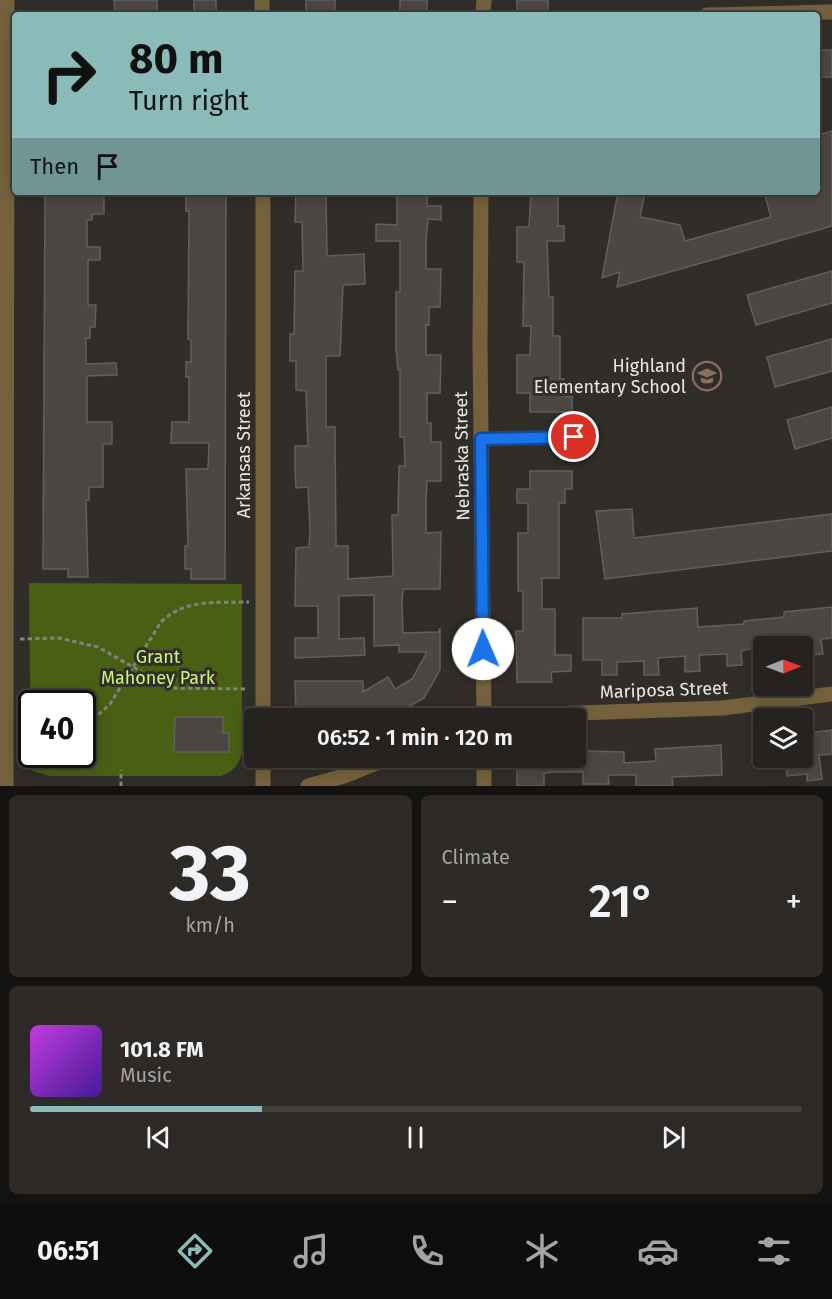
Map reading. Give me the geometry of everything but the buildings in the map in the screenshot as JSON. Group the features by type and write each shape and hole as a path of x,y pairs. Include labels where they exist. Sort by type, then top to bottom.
{"street":[{"path":"6,786 3,420 7,0"},
{"name":"Arkansas Street","path":"263,195 263,708"},
{"name":"Nebraska Street","path":"481,195 484,708"},
{"name":"Mariposa Street","path":"586,713 723,708 832,694"},
{"path":"263,768 263,786"},
{"path":"308,786 364,768"},
{"path":"484,768 484,786"}],"lane":[{"path":"481,439 574,437"}],"path":[{"path":"96,718 107,708 161,622 178,608 198,603 263,602"},
{"path":"6,639 59,638 85,643 98,647 170,688 263,689"},
{"path":"121,770 121,786"}],"green space":[{"name":"Grant Mahoney Park","path":"29,583 242,584 242,753 232,770 220,776 49,776 31,770 31,768 96,768 96,690 30,690"}],"place":[{"name":"Highland Elementary School","path":"707,376"}],"route":[{"path":"483,649 481,439 574,437"}]}
